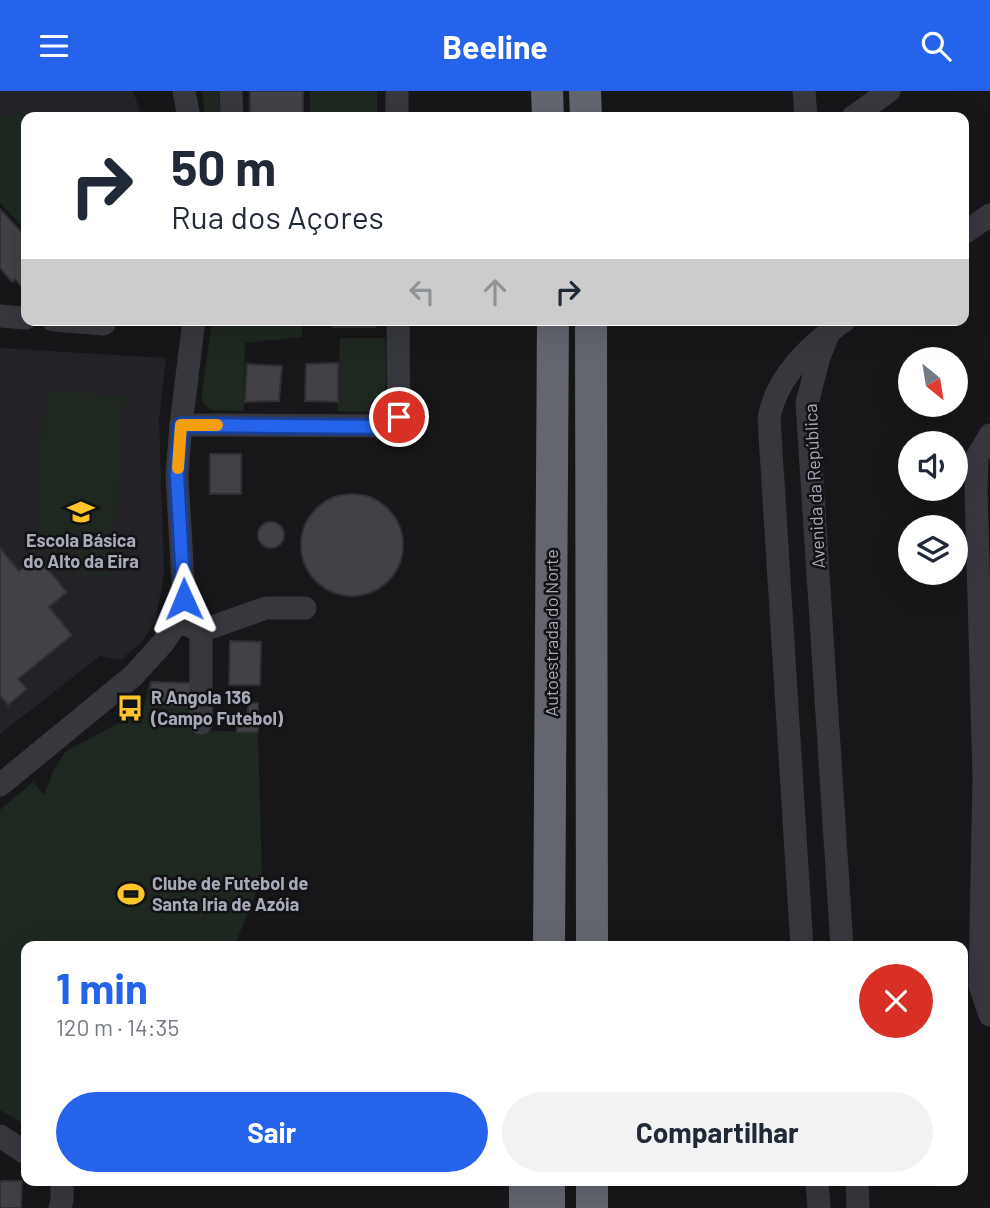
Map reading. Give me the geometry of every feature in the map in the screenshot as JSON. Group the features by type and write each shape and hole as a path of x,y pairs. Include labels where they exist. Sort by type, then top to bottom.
{"highway":[{"path":"547,91 548,112"},
{"path":"585,91 586,112"},
{"name":"Autoestrada do Norte","path":"550,941 553,326"},
{"path":"591,326 592,941"},
{"path":"525,1186 525,1208"},
{"path":"549,1186 549,1208"}],"street":[{"path":"184,91 188,112"},
{"path":"231,91 232,112"},
{"path":"397,91 397,112"},
{"path":"804,91 806,112"},
{"path":"860,112 889,91"},
{"path":"969,230 990,215"},
{"path":"0,316 21,318"},
{"path":"0,785 133,676 163,643 178,621 184,599 177,475 193,326"},
{"path":"181,425 393,426 399,417 398,326"},
{"name":"Avenida da República","path":"802,941 769,418 772,399 782,380 832,326"},
{"name":"Avenida da República","path":"833,326 820,357 807,403 842,941"},
{"path":"990,435 977,457 976,490 984,765 980,985 990,1015"},
{"path":"178,621 201,631 266,608 305,608"},
{"path":"201,631 201,723"},
{"path":"0,1136 21,1150"},
{"path":"60,1208 62,1186"},
{"path":"817,1186 819,1208"},
{"path":"857,1186 859,1208"}],"shaded area":[{"path":"0,91 133,91 140,112 17,112 14,119 0,112"},
{"path":"202,91 219,91 220,112 204,112"},
{"path":"310,91 377,91 377,112 310,112"},
{"path":"0,112 14,118 16,112 21,114 21,225 0,203"},
{"path":"211,326 302,326 302,337 245,343 244,411 210,410 201,400"},
{"path":"340,338 385,338 385,391 378,407 371,411 337,411"},
{"name":"Escola Básica do Alto da Eira","path":"0,348 166,358 159,419 164,572 156,620 143,640 121,660 100,656 0,734"},
{"path":"46,390 125,397 113,539 35,535"},
{"path":"75,547 115,548 113,576 75,575"},
{"name":"Clube de Futebol de Santa Iria de Azóia","path":"149,683 195,684 193,730 258,732 262,878 236,941 21,941 21,1122 0,1110 0,810 33,782 44,795 54,769 66,751 143,710"}],"building":[{"path":"250,91 303,91 303,112 250,112"},
{"path":"0,209 21,232 21,286 15,279 12,282 0,268"},
{"path":"333,326 375,326 375,327"},
{"path":"338,363 338,402 305,401 306,364"},
{"path":"247,364 282,366 279,401 245,402"},
{"path":"210,454 241,454 241,494 210,494"},
{"path":"352,494 372,498 388,509 399,525 403,545 399,565 388,581 372,592 352,596 332,592 316,581 305,565 301,545 305,525 316,509 332,498"},
{"path":"271,522 280,526 284,535 280,544 271,548 262,544 258,535 262,526"},
{"path":"0,548 19,571 37,556 67,592 49,607 72,635 18,679 27,689 8,705 0,695"},
{"path":"230,641 261,642 260,685 229,685"},
{"path":"151,682 192,683 191,707 150,706"},
{"path":"248,703 258,703 258,732 237,732 237,721 248,721"},
{"path":"0,1181 21,1181 21,1208 0,1208"}],"slow traffic":[{"path":"178,468 181,425 217,425"}],"place":[{"name":"Escola Básica do Alto da Eira","path":"81,512"},
{"name":"R Angola 136 (Campo Futebol)","path":"130,708"},
{"name":"Clube de Futebol de Santa Iria de Azóia","path":"131,894"}],"route":[{"path":"184,599 177,475 181,425 389,427 393,426 399,417"}]}
